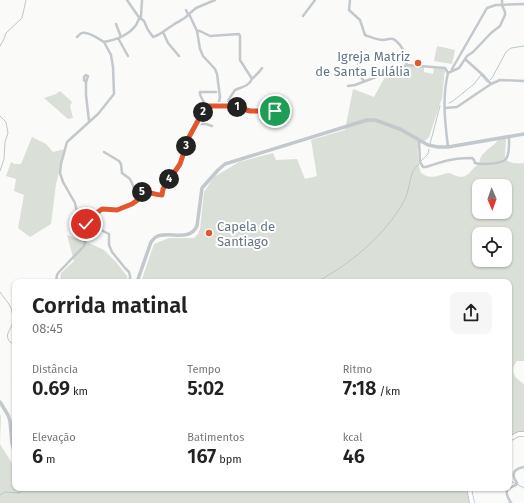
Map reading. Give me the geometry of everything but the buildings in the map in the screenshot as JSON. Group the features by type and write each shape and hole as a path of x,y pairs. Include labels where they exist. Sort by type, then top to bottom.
{"main road":[{"path":"512,438 519,434 524,434"},
{"path":"470,491 472,503"}],"street":[{"path":"127,0 144,22 153,37 180,22 196,8 215,0"},
{"path":"104,42 120,37 136,25 138,19 140,18 142,0"},
{"path":"303,16 315,0"},
{"path":"348,86 355,85 384,74 401,73 407,65 408,60 407,54 393,39 384,40 365,35 360,20 349,10 350,0"},
{"path":"448,73 459,68 491,33 500,26 505,15 502,0"},
{"path":"452,69 484,11 489,6 524,4"},
{"path":"186,10 197,32 200,49 217,74 220,97 219,102 215,106"},
{"path":"116,24 128,56"},
{"path":"197,32 200,31 210,36 239,34 240,60 252,79"},
{"path":"163,32 170,45 179,56"},
{"path":"77,37 84,33 104,42 111,55 114,94 98,114 67,142 60,173 63,182 75,203 78,218 86,224 109,234 109,245 112,252 129,272 130,279"},
{"path":"357,57 361,77 364,81"},
{"path":"465,60 491,84"},
{"path":"407,65 445,68 448,73 445,84 448,147"},
{"path":"227,106 229,99 235,90 250,83 262,68"},
{"path":"445,108 457,107 491,84 500,80 524,81"},
{"path":"86,82 89,122"},
{"path":"206,106 200,92 216,92"},
{"path":"206,106 227,106 250,111 280,112"},
{"path":"104,152 119,161 121,164 122,173 130,179 135,190 139,189 141,192 162,195 163,189 180,164 189,137 206,106"},
{"path":"138,279 151,242 156,237 186,235 196,230 202,188 225,164 367,120 375,120 400,129 428,145 438,147 448,147 524,134"},
{"path":"196,124 206,124 212,126"},
{"path":"419,140 420,162 423,167 426,167 445,160 460,158 472,158 477,164 490,164 504,161 507,158 509,137"},
{"path":"56,279 59,272 84,246 85,242 83,228 95,214 102,209 117,210 132,204 139,199 141,192"},
{"path":"0,402 10,421 12,443"},
{"path":"512,486 517,483 513,475 514,471 524,467"},
{"path":"507,491 507,497 511,503"}],"shaded area":[{"path":"437,46 455,50 452,64 434,61"},
{"path":"407,66 424,67 424,72 433,74 434,68 445,69 442,98 429,137 418,147 418,159 421,173 429,177 450,173 459,177 467,175 479,163 481,156 485,152 499,139 506,138 506,160 515,163 524,163 524,361 517,361 513,368 513,372 524,384 524,433 512,435 512,279 142,279 154,244 169,238 194,238 198,234 200,229 204,192 214,177 239,162 273,153 276,160 297,159 305,179 317,176 311,140 345,130 353,89 374,97 386,75 401,74"},
{"path":"60,91 72,102 70,106 73,118 68,119 44,98"},
{"path":"32,137 46,144 53,152 65,149 56,184 51,224 30,237 18,228 24,195 14,191 16,179 6,176 11,162 21,164"},
{"path":"67,235 104,250 116,262 127,276 128,279 60,279 61,273 74,261"},
{"path":"0,414 1,416 0,444"},
{"path":"0,444 12,463 12,491 468,491 470,503 0,503"}],"waterway":[{"path":"0,46 6,33 22,18 26,0"},
{"path":"490,80 506,52 511,48 524,46"},
{"path":"449,103 474,84 481,75 487,82"},
{"path":"430,144 440,106"},
{"path":"0,116 6,122 8,133 5,142 4,159 0,171"},
{"path":"421,161 428,154 429,149"},
{"path":"322,279 354,258 377,237 404,201 413,171 419,164"},
{"path":"0,292 9,304 12,312"},
{"path":"12,325 7,336 9,341 12,343"},
{"path":"512,482 524,488"},
{"path":"0,495 5,492 19,493 21,491"}],"place":[{"name":"Igreja Matriz de Santa Eulália","path":"418,63"},
{"name":"Capela de Santiago","path":"209,233"}],"route":[{"path":"86,224 102,209 117,210 132,204 139,199 141,192 162,195 163,189 180,164 189,137 206,106 227,106 250,111 275,111"}]}
